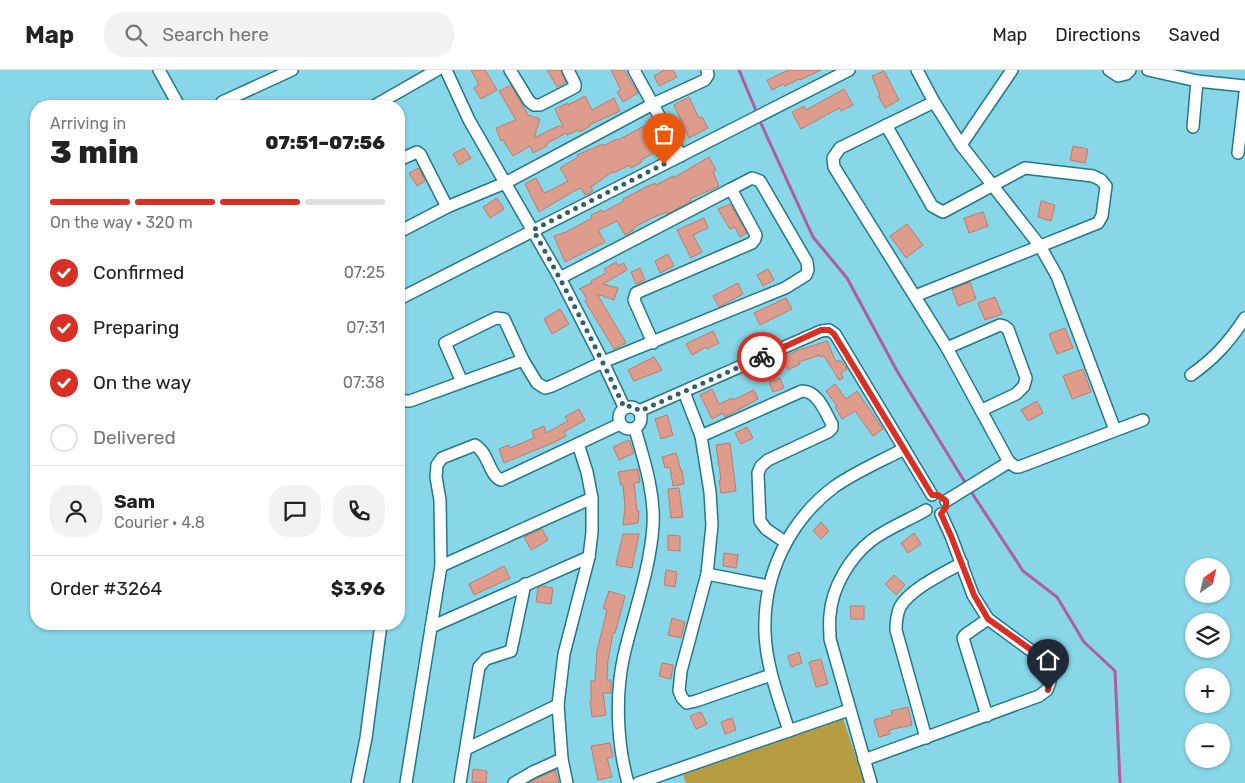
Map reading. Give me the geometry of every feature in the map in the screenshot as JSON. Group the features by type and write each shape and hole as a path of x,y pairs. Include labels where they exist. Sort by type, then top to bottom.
{"street":[{"path":"159,70 176,100"},
{"path":"226,100 292,70"},
{"path":"384,100 437,70"},
{"path":"446,70 469,120 560,278 624,407"},
{"path":"510,70 529,101 534,105 540,106 575,87 576,84 568,70"},
{"path":"634,70 681,156"},
{"path":"405,229 447,207 505,183 652,104 705,80 708,75 707,70"},
{"path":"405,296 849,70"},
{"path":"917,70 934,102 961,145 1040,246 1057,276 1115,430"},
{"path":"961,145 1012,70"},
{"path":"1109,70 1118,76 1126,74 1130,70"},
{"path":"1148,70 1197,81 1245,86"},
{"path":"1192,127 1197,81"},
{"path":"1238,153 1245,93"},
{"path":"934,102 840,148 833,158 834,167 947,348 1009,462 1016,467 1143,420"},
{"path":"886,125 932,206 943,212 1025,168 1093,176 1101,180 1106,186 1102,216 1098,223 915,296"},
{"path":"405,157 417,152 420,154 447,207"},
{"path":"462,382 445,343 496,318 504,320 523,360 537,383 545,388 603,362 785,288 806,275 808,270 807,262 760,180 752,178 560,278"},
{"path":"653,343 634,300 636,293 752,243 755,239 756,234 731,189"},
{"path":"1191,375 1211,361 1233,336 1245,318"},
{"path":"947,348 1000,326 1008,329 1026,378 1024,386 1016,394 982,410"},
{"path":"640,411 821,330 829,330 834,334 932,495"},
{"path":"405,401 410,401 523,360"},
{"path":"701,436 802,392 808,391 815,396 832,424 832,428 828,432 768,460 761,466 758,473 760,521 766,530 785,542"},
{"path":"684,392 701,436 710,492 712,526 707,574 681,671 679,691 686,703 771,675"},
{"path":"632,406 640,411 642,417 641,424 635,429 626,429 620,424 618,418 620,411 624,407 632,406"},
{"path":"406,783 441,566 440,500 436,477 437,465 442,458 475,445 482,449 495,478 501,480 620,424"},
{"path":"628,783 623,767 619,731 620,683 624,656 644,584 653,524 648,477 635,429"},
{"path":"567,783 562,759 558,705 564,654 589,557 592,532 592,498 587,472 578,444"},
{"path":"788,731 771,675 765,633 768,586 785,542 808,510 835,487 904,449"},
{"path":"941,514 950,498 1009,462"},
{"path":"926,510 926,500 932,495 950,498"},
{"path":"441,566 592,498"},
{"path":"926,510 931,514 941,514"},
{"path":"871,783 830,638 830,615 834,595 842,576 856,556 873,540 926,510"},
{"path":"864,760 987,716 1039,696 1048,690 1050,682 1044,659 988,619 974,595 941,514"},
{"path":"431,627 589,557"},
{"path":"926,738 896,630 896,618 900,606 908,596 962,563"},
{"path":"707,574 768,586"},
{"path":"460,783 479,667 486,659 511,651 525,584"},
{"path":"987,716 963,638 988,619"},
{"path":"357,783 366,738 380,630"},
{"path":"466,749 558,705"},
{"path":"638,783 849,710"},
{"path":"514,783 562,759"}],"shaded area":[{"path":"843,719 865,783 686,783 683,775"}],"building":[{"path":"471,70 485,70 497,90 481,99 474,88 479,85"},
{"path":"547,70 561,70 566,82 557,87"},
{"path":"611,70 624,70 638,93 623,102 617,92 621,90"},
{"path":"664,70 673,70 677,77 659,86 654,76"},
{"path":"789,70 821,70 772,90 767,80"},
{"path":"884,71 899,100 885,108 878,96 880,95 872,76"},
{"path":"511,85 528,115 540,119 534,138 558,126 563,127 555,109 585,96 592,110 614,98 620,111 589,125 589,127 579,132 578,130 567,135 566,133 533,153 530,146 513,156 503,140 501,141 496,128 516,120 499,91"},
{"path":"844,89 853,105 841,111 839,108 801,129 792,112 804,106 806,110"},
{"path":"689,97 699,118 702,117 708,128 689,138 674,105"},
{"path":"648,124 663,148 631,168 630,165 612,172 591,187 593,191 585,195 581,188 539,212 525,184 536,178 544,193 551,190 568,181 560,168 578,157 577,155 618,140"},
{"path":"1073,146 1088,149 1085,163 1070,160"},
{"path":"464,148 471,158 459,165 453,154"},
{"path":"709,157 716,170 713,172 719,186 690,199 691,201 667,214 666,212 652,218 633,228 634,230 625,235 617,221 598,230 605,242 565,262 554,236 566,232 592,218 591,215 602,210 603,212 644,188 655,183 656,185 673,176 673,178"},
{"path":"419,168 425,181 417,186 409,173"},
{"path":"497,198 504,209 490,218 483,207"},
{"path":"1041,201 1055,205 1051,221 1038,217"},
{"path":"730,204 747,233 740,237 735,227 730,229 718,209"},
{"path":"983,212 988,226 969,233 964,218"},
{"path":"704,218 708,228 693,235 702,252 691,258 677,230"},
{"path":"907,224 923,245 906,258 890,236"},
{"path":"668,254 674,266 660,273 655,261"},
{"path":"616,262 618,266 624,263 627,270 603,284 618,288 614,300 597,294 626,343 614,349 585,301 587,300 582,290 579,289 606,273 604,269"},
{"path":"640,268 645,280 636,284 631,272"},
{"path":"768,269 774,280 763,286 757,275"},
{"path":"970,282 976,299 958,306 952,289"},
{"path":"738,283 743,294 719,307 713,296"},
{"path":"995,297 1002,314 985,320 978,303"},
{"path":"786,298 792,309 760,325 754,313"},
{"path":"560,309 569,324 552,334 544,319"},
{"path":"1065,328 1073,348 1057,354 1049,334"},
{"path":"713,331 719,343 707,349 706,347 692,355 686,344"},
{"path":"827,341 836,362 840,360 847,369 841,373 843,378 839,380 824,356 821,357 820,355 799,362 800,364 788,370 782,358 796,351"},
{"path":"654,357 662,370 634,381 628,370"},
{"path":"1083,369 1091,392 1072,399 1063,376"},
{"path":"780,378 784,388 773,392 769,382"},
{"path":"835,384 846,399 857,391 883,429 873,436 855,411 842,419 835,407 837,406 826,391"},
{"path":"712,389 719,404 754,390 758,399 725,417 723,413 712,419 700,395"},
{"path":"1037,401 1043,413 1028,421 1021,410"},
{"path":"579,409 585,420 564,432 566,436 504,463 499,449 509,445 510,448 534,438 532,431 544,426 546,433 568,421 565,417"},
{"path":"667,415 673,435 661,439 655,419"},
{"path":"747,427 753,438 741,444 735,433"},
{"path":"629,440 634,453 619,460 613,447"},
{"path":"730,443 736,491 721,493 716,445"},
{"path":"676,453 682,470 684,484 673,486 670,467 665,468 662,457"},
{"path":"638,469 640,482 634,483 637,511 639,511 638,523 623,525 625,506 623,485 621,485 618,472"},
{"path":"679,488 683,517 671,518 668,489"},
{"path":"821,522 829,531 821,539 813,531"},
{"path":"542,529 548,540 531,550 524,537"},
{"path":"914,533 921,544 908,553 901,543"},
{"path":"623,534 639,534 632,568 616,565"},
{"path":"668,535 680,536 680,551 668,550"},
{"path":"724,553 738,555 736,568 723,566"},
{"path":"504,566 510,578 474,595 469,584"},
{"path":"666,570 677,572 675,587 664,585"},
{"path":"894,575 905,585 896,595 885,584"},
{"path":"542,586 553,588 551,604 536,602 538,588"},
{"path":"609,591 625,596 615,633 613,633 608,660 607,680 611,680 611,693 603,693 606,715 592,717 590,701 591,681 595,681 597,651 607,610 603,608"},
{"path":"850,606 864,606 864,619 851,619"},
{"path":"672,618 685,622 681,638 668,635"},
{"path":"799,652 802,663 791,667 788,656"},
{"path":"821,659 828,684 816,687 809,662"},
{"path":"662,663 673,665 671,679 659,676"},
{"path":"908,707 912,725 889,730 890,734 879,737 874,720 892,715 891,711"},
{"path":"701,712 707,724 696,729 690,716"},
{"path":"732,718 736,730 725,734 721,722"},
{"path":"610,743 613,757 607,758 612,777 598,780 591,746"},
{"path":"473,769 487,771 486,783 472,782"},
{"path":"555,770 559,783 529,783 536,779"}],"waterway":[{"path":"739,70 757,113"},
{"path":"759,119 813,237 847,278 897,371 966,484"},
{"path":"970,490 1023,571 1057,597 1084,642 1115,671 1120,783"}],"way so far":[{"path":"664,164 533,230 560,278 624,407 632,406 640,411 762,357"}],"route":[{"path":"762,357 821,330 829,330 834,334 932,495 941,496 946,501 946,507 941,514 974,595 988,619 1044,659 1050,682 1048,690"}]}
